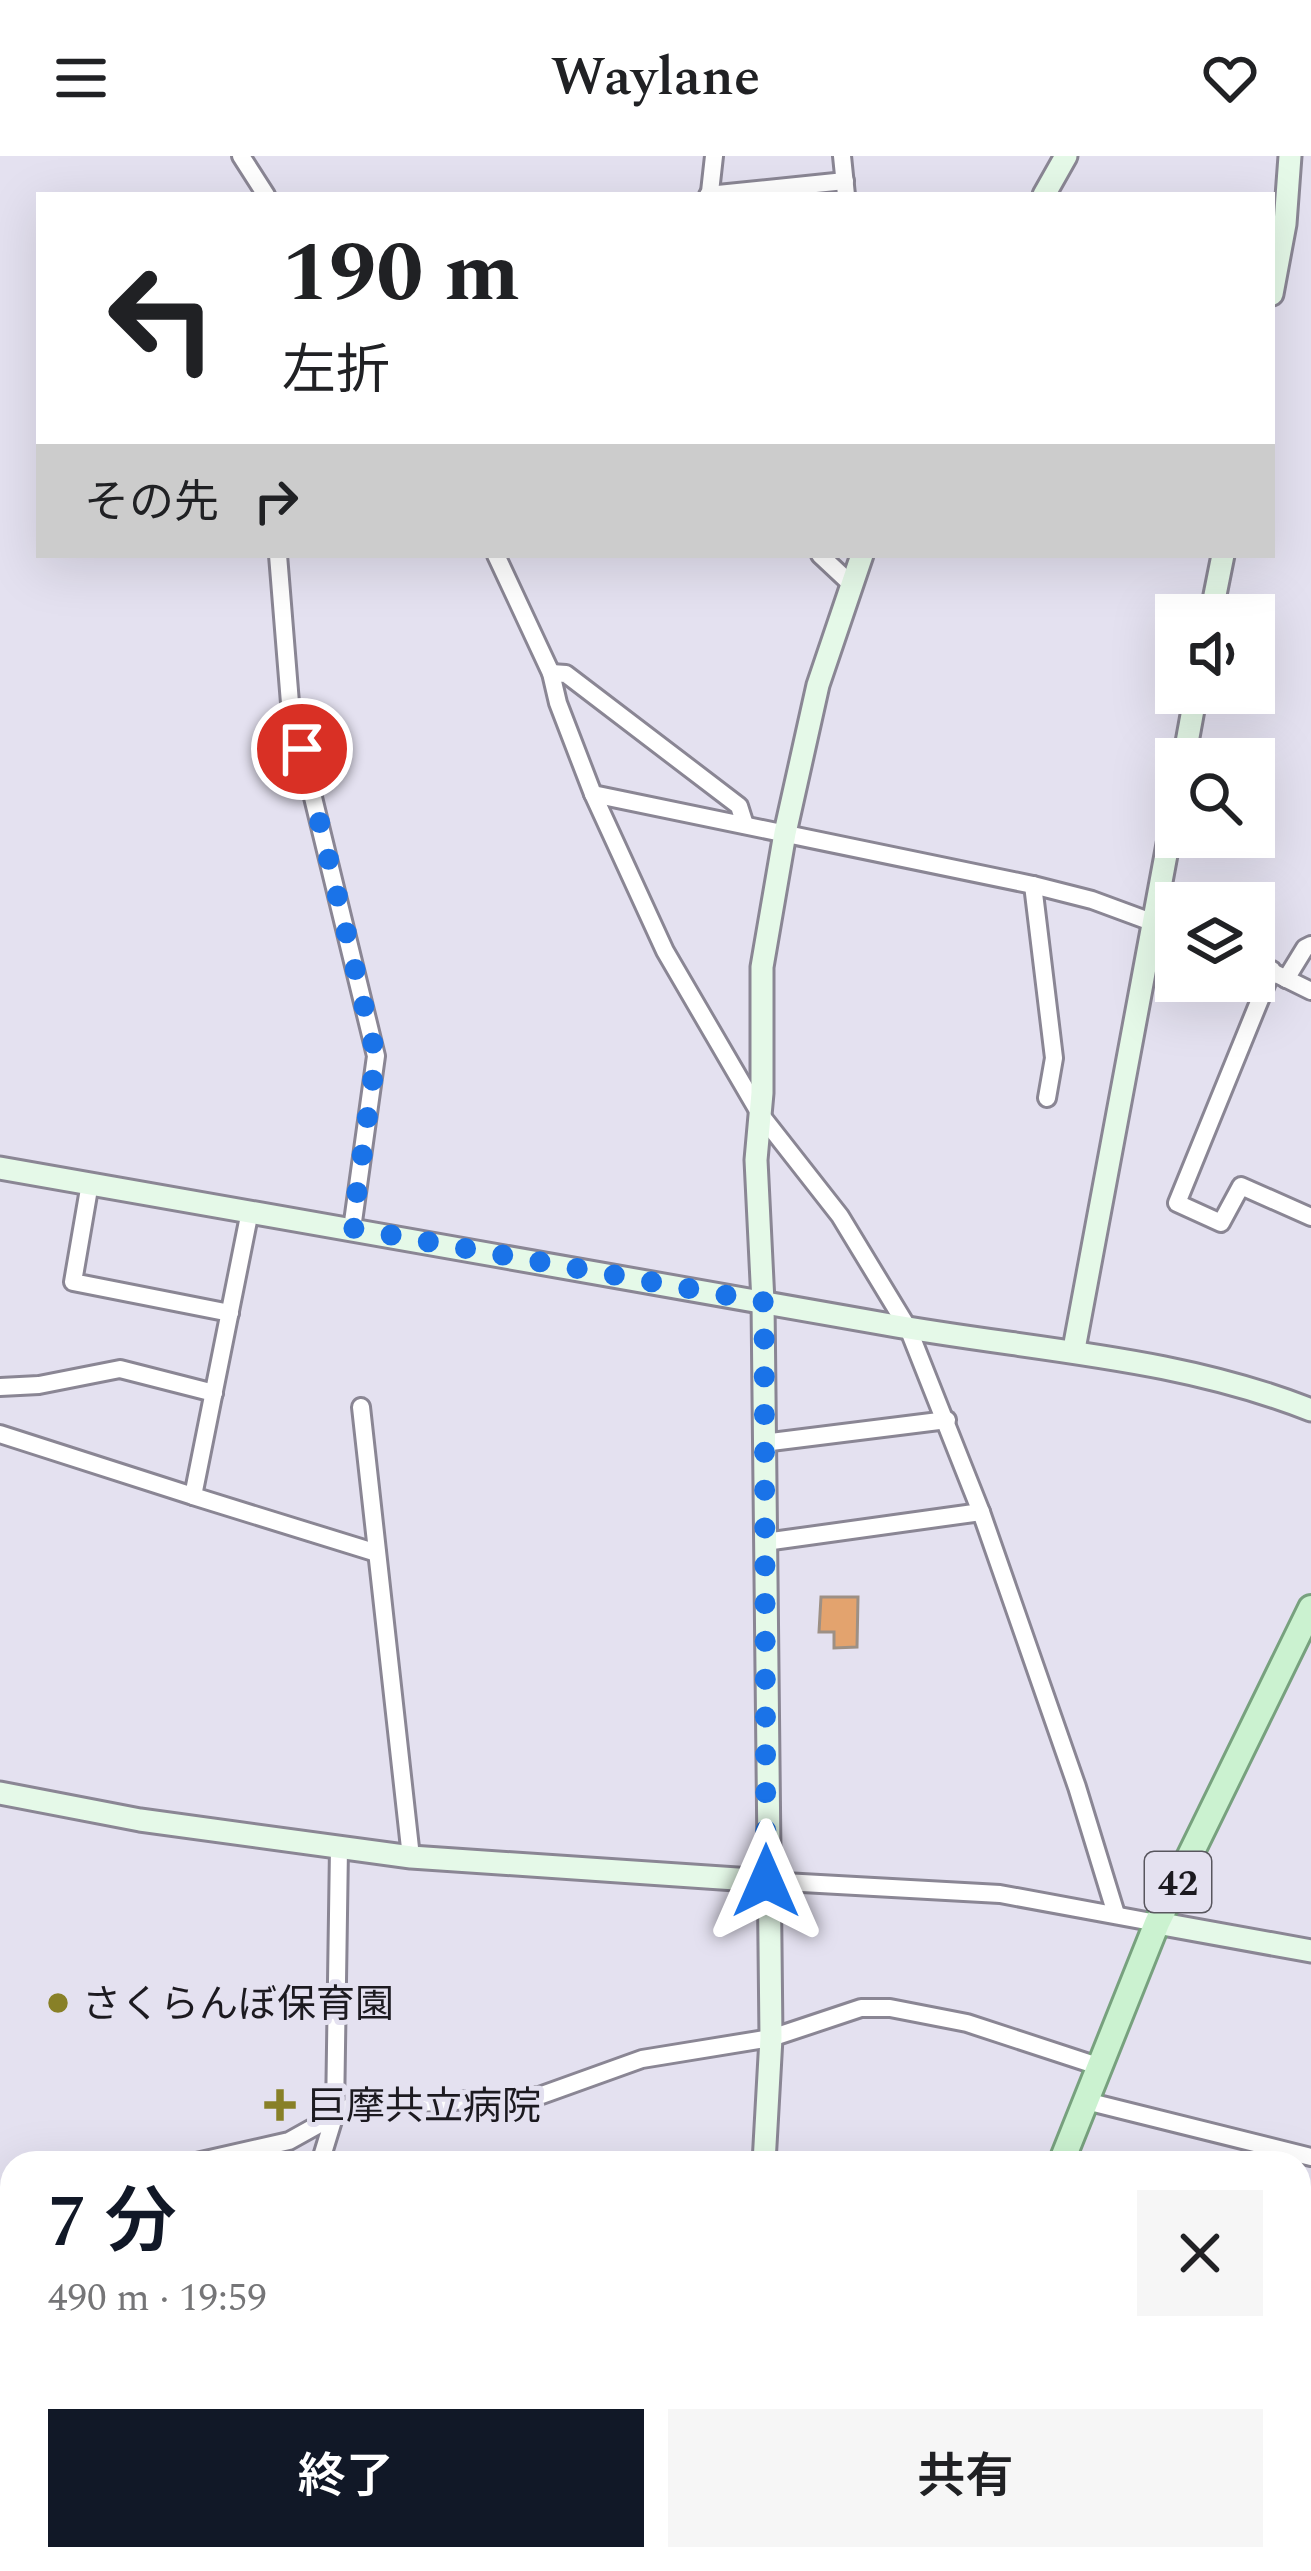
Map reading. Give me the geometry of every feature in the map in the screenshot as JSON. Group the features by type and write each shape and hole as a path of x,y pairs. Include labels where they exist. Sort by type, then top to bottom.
{"main road":[{"name":"42","path":"1066,2151 1157,1923 1311,1608"}],"street":[{"path":"241,156 264,192"},
{"path":"709,192 714,156"},
{"path":"736,192 846,188 842,156"},
{"path":"1047,192 1066,156"},
{"path":"1275,278 1290,156"},
{"path":"278,558 290,703 376,1056 352,1228"},
{"path":"497,558 551,673 593,794 665,951 760,1114 840,1216 908,1328 981,1512 1116,1914"},
{"path":"823,558 851,584"},
{"path":"765,2151 771,2038 764,1302 756,1160 762,967 818,685 861,558"},
{"path":"1215,594 1221,558"},
{"path":"551,673 566,674 739,806 745,825"},
{"path":"593,794 1033,885 1092,899 1153,922"},
{"path":"1074,1349 1165,858"},
{"path":"1033,885 1054,1058 1048,1098"},
{"path":"1275,968 1311,945"},
{"path":"1275,973 1311,992"},
{"path":"1258,1002 1177,1203 1222,1223 1241,1186 1311,1217"},
{"path":"0,1168 908,1328 1074,1349 1253,1387 1311,1410"},
{"path":"90,1184 73,1282 230,1313"},
{"path":"194,1496 250,1211"},
{"path":"0,1387 39,1385 120,1369 214,1393"},
{"path":"361,1407 411,1857"},
{"path":"763,1443 947,1420"},
{"path":"0,1434 377,1553"},
{"path":"765,1542 981,1512"},
{"path":"0,1792 140,1820 411,1857 1000,1894 1311,1952"},
{"path":"324,2151 335,2114 339,1848"},
{"path":"245,2151 289,2141 350,2107 539,2096 642,2059 771,2038 861,2008 890,2008 967,2023 1101,2067"},
{"path":"1086,2102 1266,2151"}],"building":[{"path":"821,1597 858,1597 857,1647 834,1648 834,1632 819,1632"}],"place":[{"name":"さくらんぼ保育園","path":"58,2003"},
{"name":"巨摩共立病院","path":"280,2105"}],"route":[{"path":"302,749 376,1056 352,1228 764,1302 766,1881"}]}
